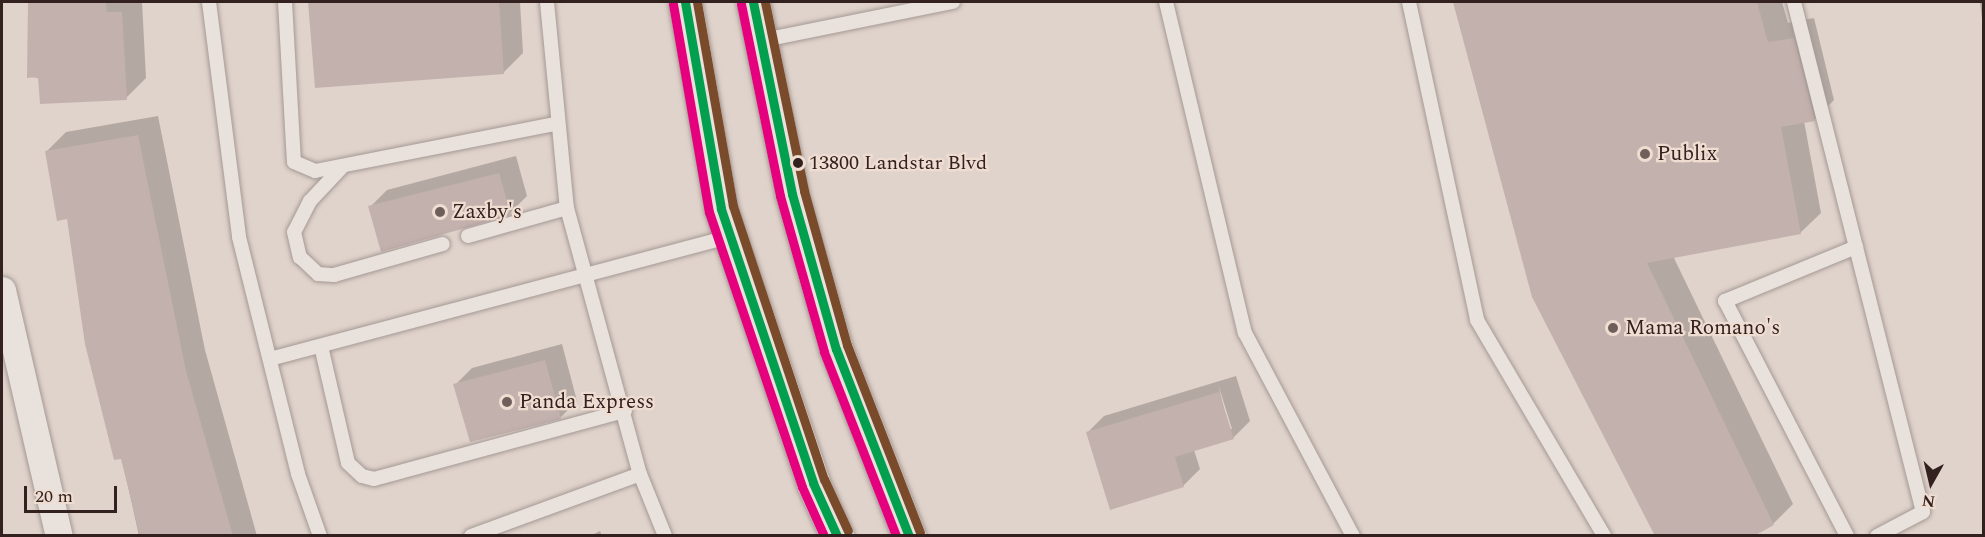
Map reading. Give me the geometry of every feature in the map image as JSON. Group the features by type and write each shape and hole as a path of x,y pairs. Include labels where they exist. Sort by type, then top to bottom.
{"main road":[{"path":"685,2 730,237 813,483 837,536"},
{"path":"753,2 792,194 836,350 909,536"}],"street":[{"path":"2,290 8,363 59,536"}],"lane":[{"path":"209,2 239,237 270,359 320,536"},
{"path":"285,2 294,162 315,171 555,124"},
{"path":"547,2 555,124 567,208 626,411 640,474 665,536"},
{"path":"883,2 885,16"},
{"path":"759,40 953,2"},
{"path":"1166,2 1245,333 1353,536"},
{"path":"1409,2 1477,320 1604,536"},
{"path":"1794,2 1923,512 1876,536"},
{"path":"343,166 310,201 294,232 300,257 318,274 334,275 443,244"},
{"path":"468,236 567,208"},
{"path":"270,359 730,237"},
{"path":"1846,536 1725,301 1856,247"},
{"path":"321,346 348,463 362,476 374,479 626,411"},
{"path":"471,536 640,474"}],"building":[{"path":"28,2 106,2 107,12 122,12 127,100 40,104 38,77 27,78"},
{"path":"308,2 499,2 504,74 315,88"},
{"path":"1453,2 1757,2 1768,42 1794,38 1815,121 1781,127 1801,234 1647,263 1774,525 1754,536 1655,536 1532,297"},
{"path":"138,135 186,371 233,536 140,536 121,459 114,460 85,344 67,219 57,221 45,151"},
{"name":"Zaxby's","path":"499,173 511,215 381,252 368,206"},
{"name":"Panda Express","path":"545,360 561,419 470,442 453,384"},
{"path":"1219,392 1234,439 1175,457 1184,487 1110,510 1086,432"}],"transit line":[{"path":"685,2 721,209 813,483 837,536"},
{"path":"697,2 733,206 824,479 848,531"},
{"path":"753,2 792,194 836,349 909,536"},
{"path":"765,2 804,191 847,345 920,532"},
{"path":"673,4 709,212 802,487 824,536"},
{"path":"741,4 780,196 824,352 896,536"}],"place":[{"name":"Publix","path":"1645,154"},
{"name":"13800 Landstar Blvd","path":"798,163"},
{"name":"Zaxby's","path":"440,212"},
{"name":"Mama Romano's","path":"1613,328"},
{"name":"Panda Express","path":"507,402"}]}
